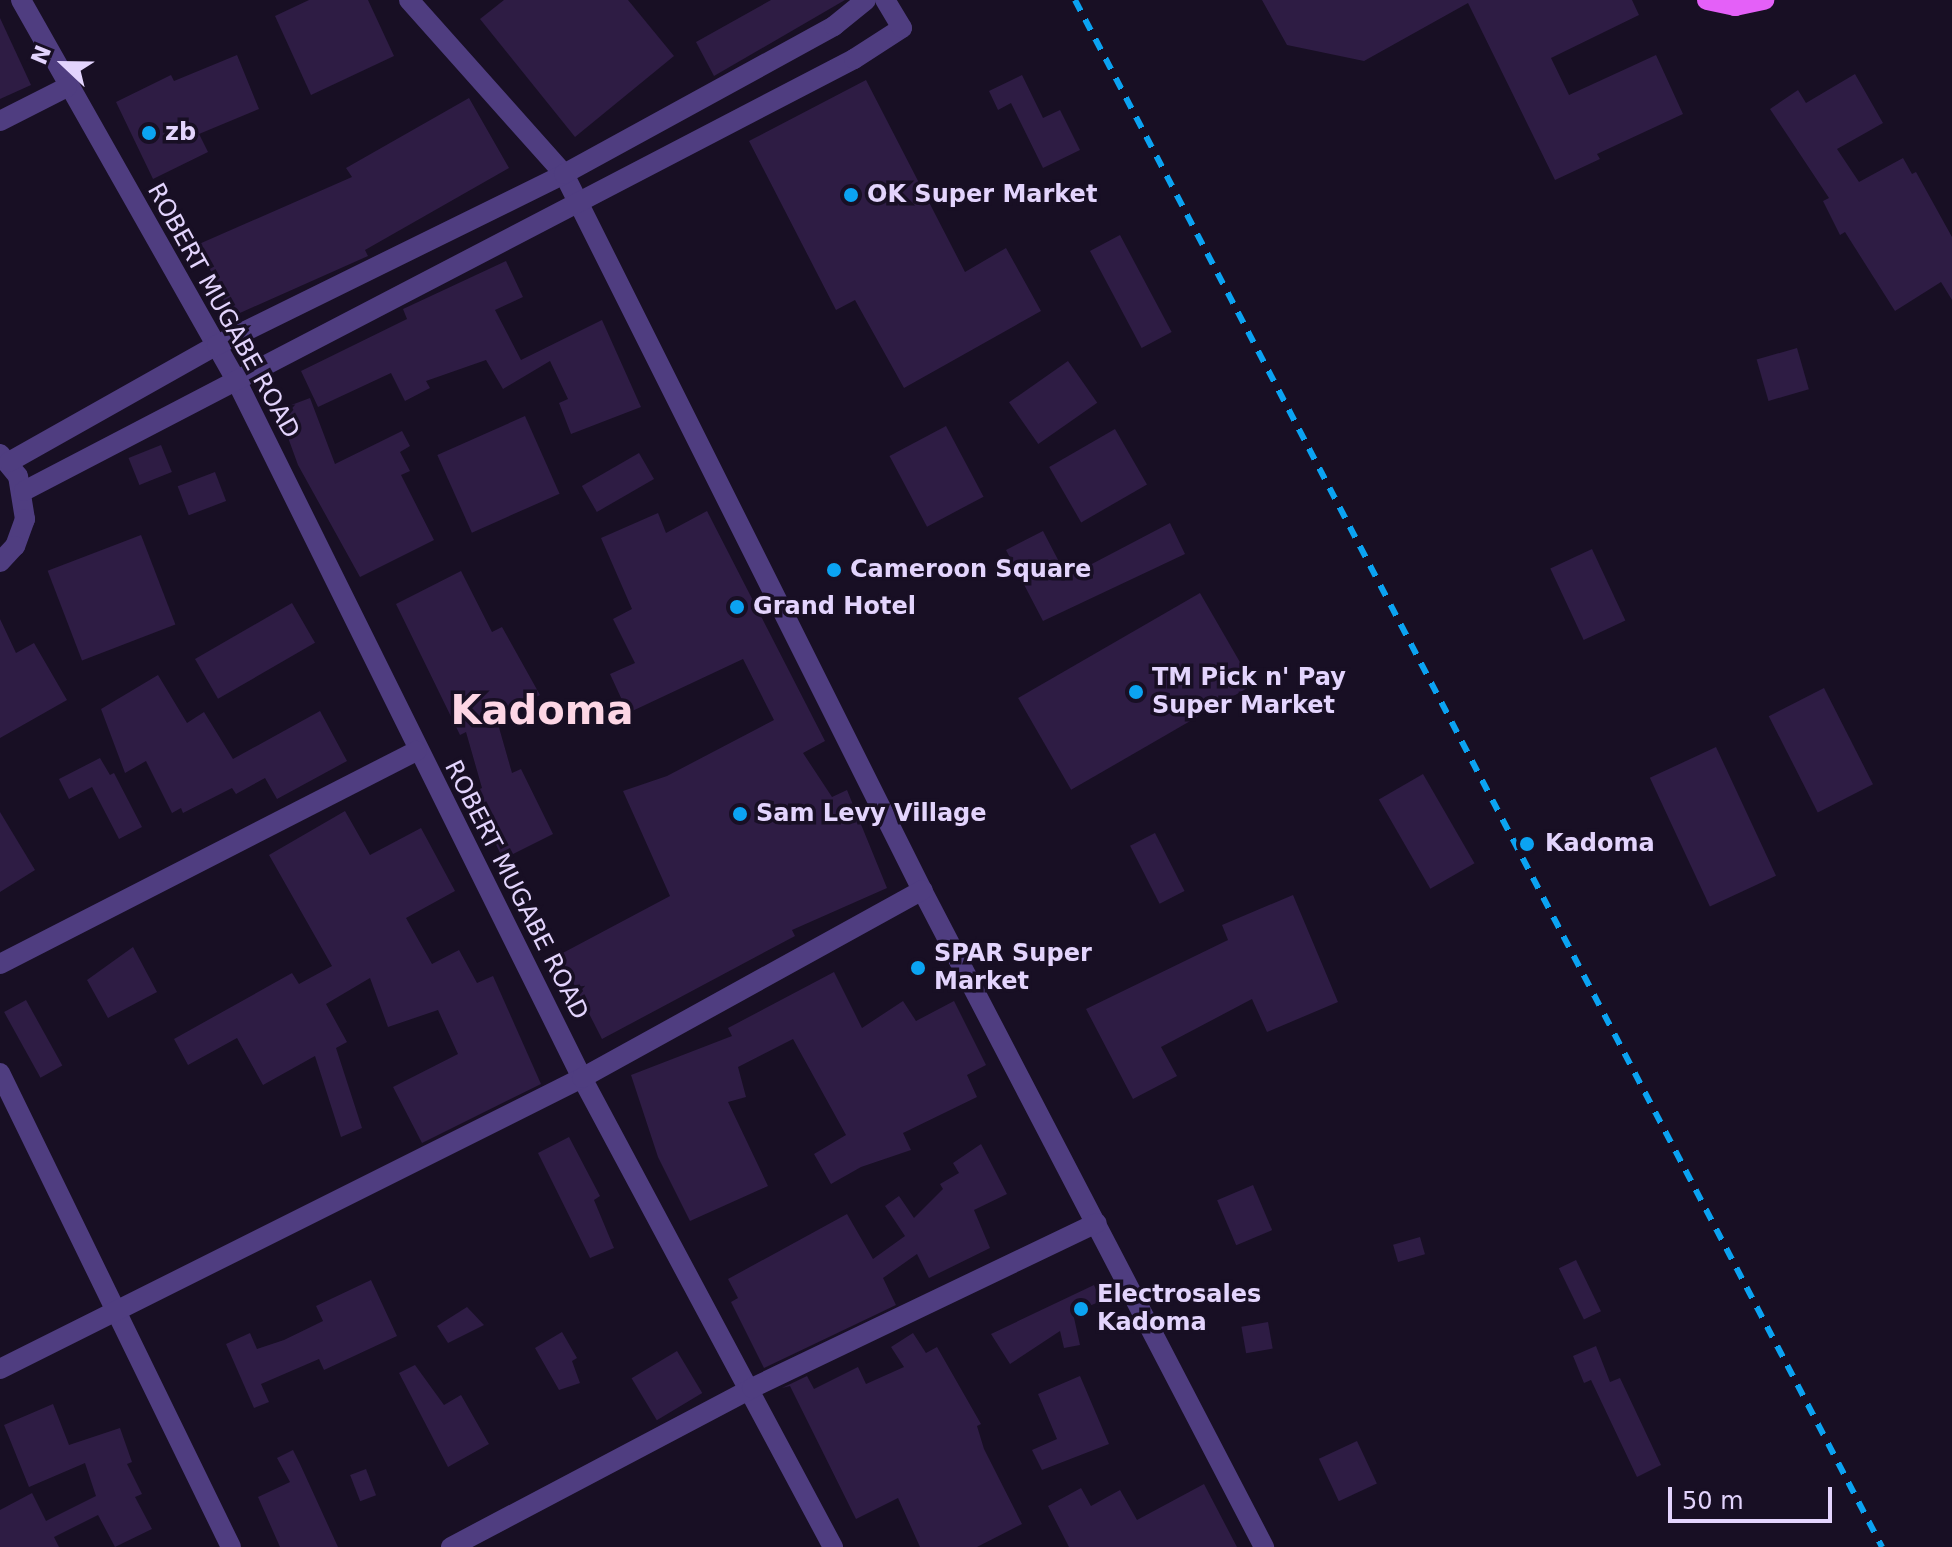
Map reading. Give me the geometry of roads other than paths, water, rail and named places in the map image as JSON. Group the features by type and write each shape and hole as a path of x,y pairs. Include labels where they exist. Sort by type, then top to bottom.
{"main road":[{"path":"1707,0 1735,6 1764,0"}],"street":[{"name":"ROBERT MUGABE ROAD","path":"21,0 67,87 236,380 417,751 582,1078 752,1388 833,1547"},
{"path":"409,0 564,174 922,890 1264,1547"},
{"path":"0,562 15,546 25,519 24,491 5,458 217,345 564,174 834,26 866,0"},
{"path":"24,491 854,59 902,28 885,0"},
{"path":"0,121 67,87"},
{"path":"0,964 417,751"},
{"path":"0,1369 582,1078 922,890"},
{"path":"0,1073 231,1547"},
{"path":"451,1547 752,1388 1097,1223"}],"railway":[{"path":"1075,0 1882,1547"}],"place":[{"name":"zb","path":"149,133"},
{"name":"OK Super Market","path":"851,195"},
{"name":"Cameroon Square","path":"834,570"},
{"name":"Grand Hotel","path":"737,607"},
{"name":"TM Pick n' Pay Super Market","path":"1136,692"},
{"name":"Sam Levy Village","path":"740,814"},
{"name":"Kadoma","path":"1527,844"},
{"name":"SPAR Super Market","path":"918,968"},
{"name":"Electrosales Kadoma","path":"1081,1309"}],"district":[{"name":"Kadoma","path":"542,710"}]}
